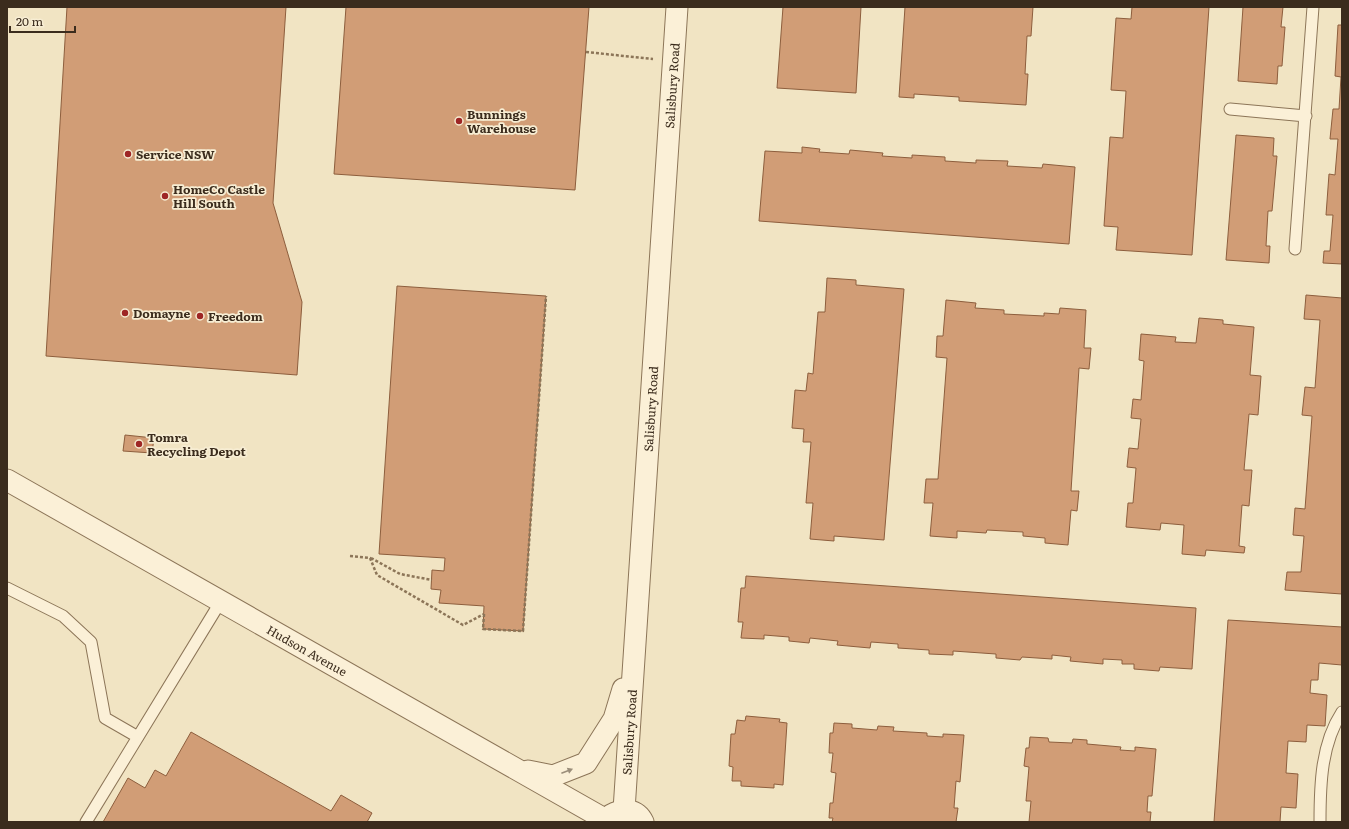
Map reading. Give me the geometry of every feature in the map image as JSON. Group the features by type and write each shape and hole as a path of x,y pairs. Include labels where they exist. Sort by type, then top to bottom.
{"street":[{"name":"Salisbury Road","path":"612,817 634,652 677,7"},
{"name":"Hudson Avenue","path":"7,480 516,769 612,817 630,811 636,814 643,822"},
{"path":"516,769 553,776 586,763 614,719 634,652"}],"lane":[{"path":"1295,249 1314,7"},
{"path":"1230,109 1306,116"},
{"path":"7,588 63,616 91,642 105,718 138,737"},
{"path":"86,822 221,602"},
{"path":"1320,822 1320,797 1326,751 1334,725 1342,712"}],"path":[{"path":"586,52 673,61"},
{"path":"370,558 377,575 463,625 484,614 483,629 523,631 546,296"},
{"path":"350,556 370,558 400,574 432,580"}],"building":[{"name":"HomeCo Castle Hill South","path":"67,7 286,7 273,203 302,302 297,375 46,356"},
{"name":"Bunnings Warehouse","path":"346,7 589,7 575,190 334,174"},
{"path":"783,7 861,7 856,93 777,88"},
{"path":"905,7 1033,7 1031,36 1027,36 1025,74 1028,74 1026,105 959,101 959,97 914,94 914,98 899,97"},
{"path":"1132,7 1209,7 1192,255 1116,250 1118,227 1104,226 1110,137 1123,138 1126,91 1111,90 1116,18 1131,19"},
{"path":"1243,7 1283,7 1281,27 1285,27 1282,66 1278,66 1277,84 1238,81"},
{"path":"1338,25 1342,25 1342,264 1323,263 1324,251 1330,251 1333,215 1326,215 1329,174 1335,175 1338,139 1330,139 1333,109 1339,109 1341,77 1335,76"},
{"path":"1236,135 1274,138 1273,156 1277,156 1272,211 1268,211 1266,246 1270,246 1269,263 1226,260"},
{"path":"802,147 820,149 819,152 849,154 850,150 883,153 882,156 912,158 912,155 945,157 945,161 976,163 976,160 1008,161 1007,166 1042,168 1043,164 1075,167 1069,244 759,221 765,151 802,153"},
{"path":"827,278 856,280 856,285 904,289 884,540 834,536 834,541 810,539 813,503 806,503 811,442 803,442 804,429 792,428 795,390 806,391 808,373 813,374 818,312 825,312"},
{"path":"397,286 546,296 523,631 483,629 484,606 439,603 441,590 431,589 432,570 444,571 445,558 379,554"},
{"path":"1306,295 1342,298 1342,594 1285,590 1287,572 1301,572 1304,536 1293,535 1295,508 1305,509 1312,416 1302,415 1305,387 1315,388 1320,320 1304,319"},
{"path":"946,300 976,303 975,308 1004,310 1004,314 1044,316 1044,313 1059,314 1060,308 1086,310 1084,348 1091,348 1089,369 1079,368 1071,491 1079,491 1077,511 1071,510 1068,545 1045,543 1045,538 1023,536 1023,532 987,530 986,533 957,531 957,538 930,536 933,503 924,503 926,479 938,479 947,358 936,357 937,336 943,336"},
{"path":"1199,318 1223,320 1223,324 1254,327 1250,375 1261,376 1258,415 1249,414 1244,470 1252,470 1249,506 1242,505 1239,546 1245,547 1244,553 1206,550 1205,556 1182,554 1184,525 1161,523 1160,530 1126,527 1128,503 1133,503 1136,468 1127,467 1129,448 1138,449 1141,419 1131,418 1133,399 1141,400 1144,361 1139,360 1141,334 1176,337 1175,342 1196,343"},
{"name":"Tomra Recycling Depot","path":"125,435 154,438 152,453 123,451"},
{"path":"746,576 1196,608 1192,669 1160,667 1159,671 1134,669 1134,664 1122,664 1122,660 1103,659 1103,664 1070,661 1071,657 1052,655 1052,659 1022,657 1020,660 996,658 996,654 953,651 953,655 929,654 929,650 898,648 898,644 871,642 870,648 837,645 838,641 810,638 809,643 789,641 789,637 764,635 764,639 741,638 743,622 738,622 741,588 745,588"},
{"path":"1228,620 1342,627 1342,665 1319,663 1318,680 1311,680 1310,693 1327,695 1325,726 1307,725 1306,742 1288,741 1286,773 1298,774 1296,808 1281,807 1280,822 1214,822"},
{"path":"746,716 780,719 779,722 787,723 783,785 774,784 774,788 741,786 741,781 732,781 733,767 729,766 731,734 735,734 737,720 745,721"},
{"path":"834,723 852,724 852,728 877,730 878,726 894,727 893,731 927,733 927,736 943,737 943,734 964,735 960,782 956,781 954,808 958,808 956,822 832,822 833,818 829,818 830,803 833,803 836,773 831,772 833,753 829,753 830,733 833,733"},
{"path":"191,732 331,811 341,795 372,813 367,822 103,822 128,778 145,788 155,770 166,776"},
{"path":"1030,737 1048,738 1049,742 1072,743 1073,739 1087,740 1087,744 1121,747 1120,750 1135,751 1135,747 1156,749 1152,796 1148,796 1147,812 1151,812 1150,822 1029,822 1031,801 1026,801 1029,767 1024,766 1026,748 1029,748"}],"place":[{"name":"Bunnings Warehouse","path":"459,121"},
{"name":"Service NSW","path":"128,154"},
{"name":"HomeCo Castle Hill South","path":"165,196"},
{"name":"Domayne","path":"125,313"},
{"name":"Freedom","path":"200,316"},
{"name":"Tomra Recycling Depot","path":"139,444"}]}
